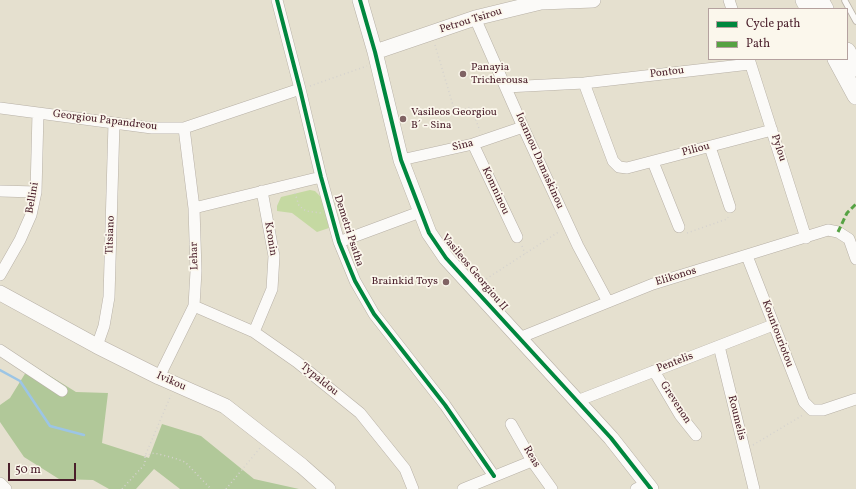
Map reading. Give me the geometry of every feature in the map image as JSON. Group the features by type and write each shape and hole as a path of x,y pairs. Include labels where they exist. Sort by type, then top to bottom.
{"main road":[{"path":"848,53 856,68"},
{"path":"837,60 856,96"}],"street":[{"name":"Demetri Psatha","path":"277,0 321,177 339,242 355,281 374,314 445,405 494,476"},
{"name":"Vasileos Georgiou II","path":"360,0 375,52 402,160 429,233 446,258 611,438 645,487"},
{"name":"Petrou Tsirou","path":"375,52 475,18 541,2 593,0"},
{"name":"Ioannou Damaskinou","path":"475,18 523,127 569,225 608,302"},
{"name":"Pontou","path":"506,87 584,83 750,61"},
{"name":"Pylou","path":"750,61 806,238"},
{"name":"Piliou","path":"584,83 613,161 619,168 627,168 652,162 772,130"},
{"name":"Georgiou Papandreou","path":"0,108 152,128 184,128 300,89"},
{"name":"Bellini","path":"0,275 20,240 31,215 36,192 38,113"},
{"name":"Titsiano","path":"97,346 104,326 109,297 114,123"},
{"name":"Sina","path":"402,160 478,142 523,127"},
{"name":"Lehar","path":"159,377 194,306 196,271 194,208 184,128"},
{"name":"Komninou","path":"478,142 517,237"},
{"path":"710,147 730,208"},
{"path":"652,162 678,227"},
{"path":"194,208 262,190 321,177"},
{"name":"Kronin","path":"254,332 272,288 274,256 262,190"},
{"path":"0,191 36,192"},
{"path":"339,242 420,212"},
{"name":"Elikonos","path":"518,338 653,284 828,230 838,232 848,239 856,259"},
{"name":"Kountouriotou","path":"746,256 804,402 812,410"},
{"name":"Ivikou","path":"0,293 97,346 159,377 225,406 302,466 328,489"},
{"name":"Typaldou","path":"194,306 254,332 297,362 360,413 405,469 413,489"},
{"name":"Pentelis","path":"577,401 773,325"},
{"name":"Roumelis","path":"718,346 754,489"},
{"path":"0,350 62,391"},
{"name":"Grevenon","path":"654,371 680,415 696,435"},
{"path":"812,410 823,410 856,399"},
{"name":"Reas","path":"511,424 532,461 552,489"},
{"path":"466,488 532,461"},
{"path":"0,483 6,489"}],"lane":[{"path":"845,1 856,21"}],"path":[{"path":"434,42 456,112 471,107 478,142"},
{"path":"300,89 367,66"},
{"path":"294,192 299,206 306,211 323,213"},
{"path":"678,227 687,232 727,219 730,208"},
{"path":"474,288 569,225"},
{"path":"122,489 145,464 145,456 173,391"},
{"path":"744,451 812,410"},
{"path":"226,489 267,439"},
{"path":"145,456 154,453 185,462 211,489"}],"green space":[{"path":"310,190 315,191 322,198 329,228 317,232 292,213 277,211 277,206 281,197"},
{"path":"31,364 76,392 108,393 102,443 149,458 162,424 201,436 254,479 299,489 180,489 154,469 136,489 109,489 93,480 59,479 24,457 0,422 0,405 10,398"}],"waterway":[{"path":"0,370 20,381 50,426 84,435"}],"marked path":[{"path":"838,232 847,213 856,204"}],"cycle path":[{"path":"277,0 321,177 339,242 355,281 374,314 445,405 494,476"},
{"path":"360,0 375,52 401,160 429,233 446,258 611,438 651,489"}],"place":[{"name":"Panayia Tricherousa","path":"463,74"},
{"name":"Vasileos Georgiou B´ - Sina","path":"403,119"},
{"name":"Brainkid Toys","path":"446,282"}]}
